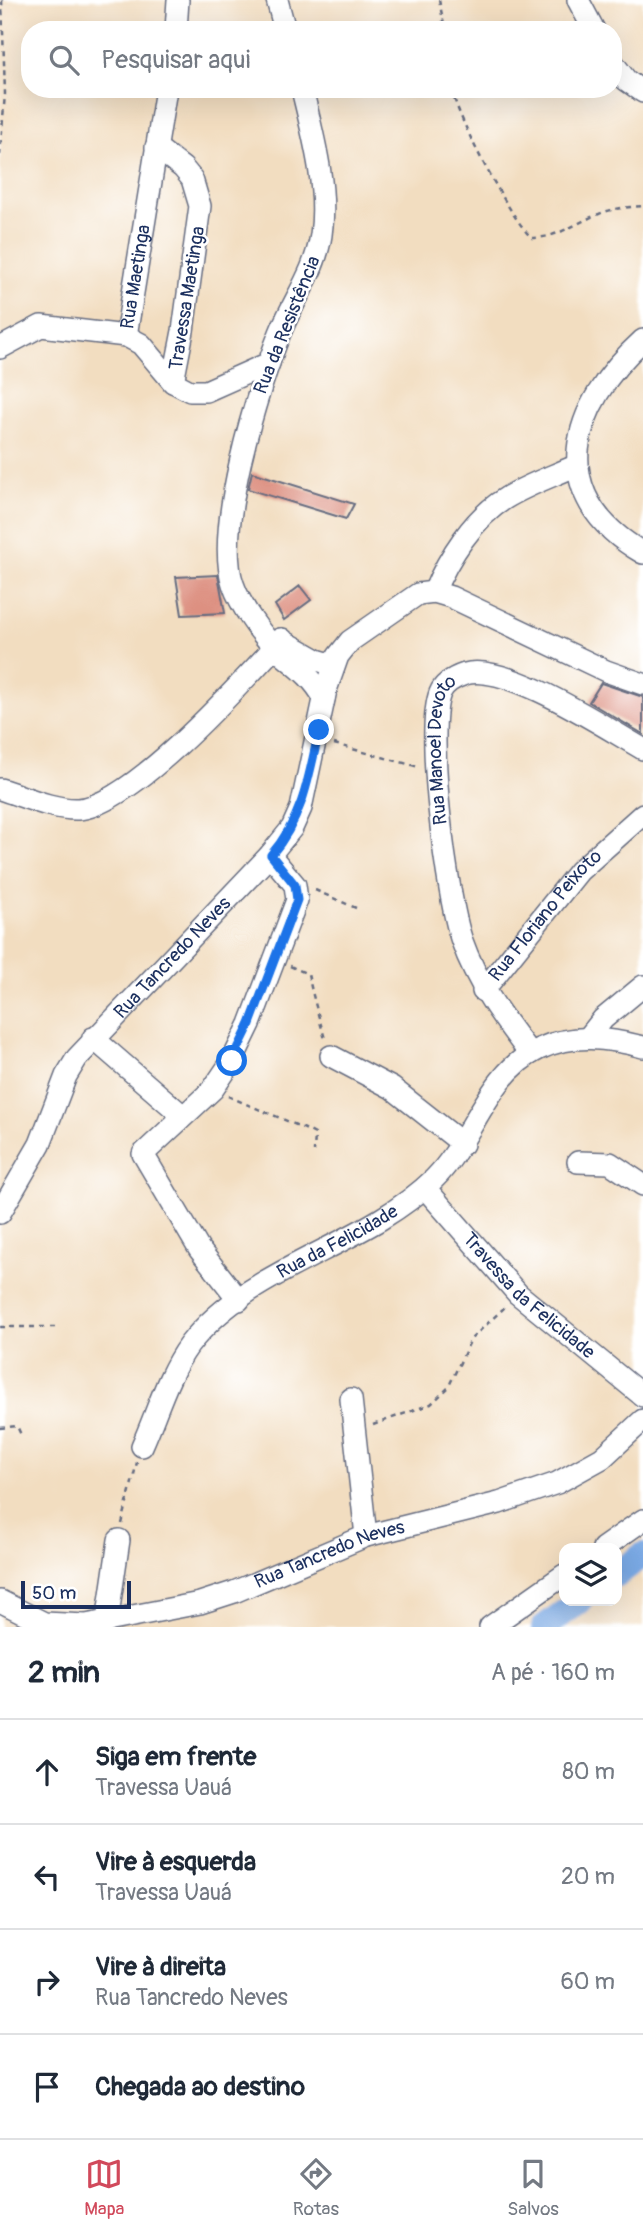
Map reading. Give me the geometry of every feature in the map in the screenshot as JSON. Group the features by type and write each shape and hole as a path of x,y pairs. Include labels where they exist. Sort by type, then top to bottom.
{"street":[{"path":"177,21 178,0"},
{"path":"276,0 282,21"},
{"path":"578,0 589,21"},
{"path":"622,74 643,92"},
{"name":"Rua Maetinga","path":"164,98 126,336 146,349 173,382"},
{"name":"Rua da Resistência","path":"304,98 322,199 320,238 316,256 269,363 239,474 227,548 230,574 249,615 307,673 324,698"},
{"name":"Travessa Maetinga","path":"156,148 183,168 192,179 200,206 183,331 173,382"},
{"path":"0,348 41,326 126,336"},
{"path":"643,340 608,379 584,415 578,434 575,466 580,484 601,519 614,533 643,552"},
{"path":"173,382 190,391 205,391 269,363"},
{"path":"434,592 450,562 489,509 508,496 575,466"},
{"path":"324,698 334,665 350,641 418,594 434,592 503,621 606,671 643,683"},
{"path":"0,789 67,808 94,805 165,758 274,640"},
{"name":"Rua da Resistência","path":"274,640 334,665"},
{"name":"Rua Manoel Devoto","path":"530,1054 483,991 461,939 451,892 436,772 440,692 449,681 466,674 494,673 544,694 643,749"},
{"name":"Rua Tancredo Neves","path":"0,1213 40,1144 65,1076 93,1038 271,855 292,828 301,808 324,698"},
{"name":"Rua Floriano Peixoto","path":"483,991 579,871 643,814"},
{"path":"239,1300 199,1249 144,1158 145,1151 213,1089 243,1042 297,900 295,885 271,855"},
{"path":"588,1038 604,1019 643,986"},
{"path":"93,1038 183,1116"},
{"name":"Rua da Felicidade","path":"142,1446 172,1376 189,1346 239,1300 292,1266 367,1227 425,1188 463,1144 490,1096 530,1054 547,1045 588,1038 643,1047"},
{"path":"331,1056 392,1088 463,1144"},
{"path":"578,1162 610,1163 643,1185"},
{"name":"Travessa da Felicidade","path":"425,1188 518,1294 643,1396"},
{"path":"351,1399 366,1536"},
{"name":"Rua Tancredo Neves","path":"0,1601 44,1625 86,1625 187,1606 234,1592 366,1536 499,1503 558,1483 602,1458 643,1420"},
{"path":"610,1543 643,1520"},
{"path":"107,1622 119,1540"},
{"path":"490,1627 559,1579"}],"path":[{"path":"0,155 5,94 2,0"},
{"path":"439,0 443,21"},
{"path":"453,98 481,157 521,228 532,238 551,238 600,213 643,206"},
{"path":"317,740 436,772"},
{"path":"295,885 356,908"},
{"path":"275,958 308,974 311,998 324,1025 323,1035 331,1056"},
{"path":"213,1089 274,1116 284,1116 315,1134 314,1152"},
{"path":"353,1431 431,1404 448,1388 471,1339 518,1294"},
{"path":"0,1327 57,1327"},
{"path":"0,1428 17,1426 22,1437"},
{"path":"119,1540 131,1480 142,1446"}],"building":[{"path":"252,472 354,504 346,519 248,489"},
{"path":"218,575 225,613 182,615 176,577"},
{"path":"300,586 311,600 284,620 275,605"},
{"path":"601,683 643,697 643,734 589,702"}],"waterway":[{"path":"622,1570 643,1555"},
{"path":"544,1627 573,1606"}],"route":[{"path":"232,1061 243,1042 264,983 295,911 297,888 271,855 292,828 301,808 308,788 319,730"}]}
